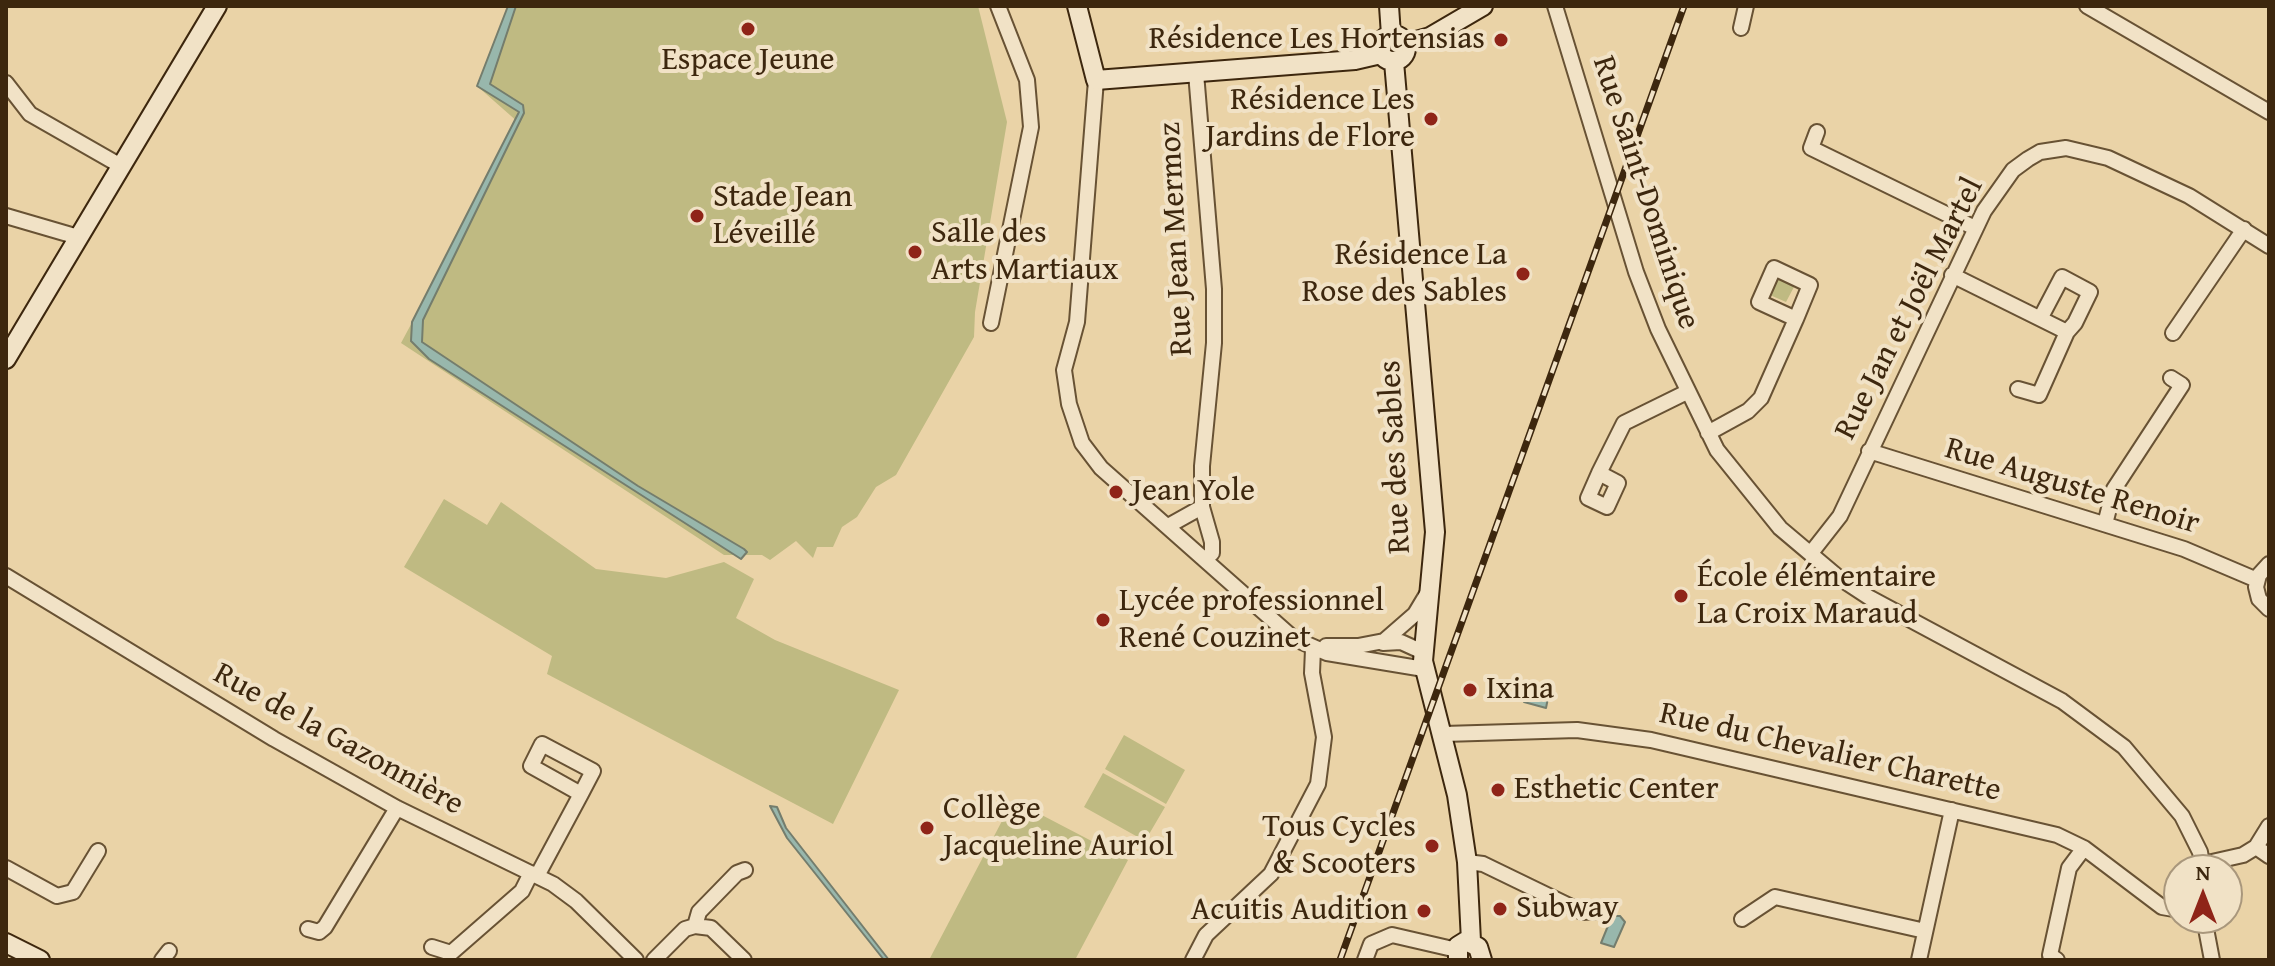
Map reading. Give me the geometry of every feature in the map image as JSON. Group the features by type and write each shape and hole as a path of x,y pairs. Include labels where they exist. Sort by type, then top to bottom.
{"main road":[{"path":"6,359 217,6"},
{"path":"1077,6 1096,80 1404,56 1389,6"},
{"path":"1398,40 1430,37 1483,6"},
{"name":"Rue des Sables","path":"1388,58 1435,532 1424,661 1444,734 1467,862 1462,950 1478,947 1482,960"},
{"path":"6,943 40,960"}],"street":[{"path":"991,323 1014,217 1032,106 1027,80 998,6"},
{"name":"Rue Saint-Dominique","path":"1555,6 1636,272 1687,392 1717,450 1780,528 1870,598 2052,695 2093,721 2124,747 2171,801 2193,835 2199,854"},
{"path":"1741,28 1746,6"},
{"path":"2087,6 2269,112"},
{"name":"Rue Jean Mermoz","path":"1196,73 1214,289 1202,507 1212,553 1205,560"},
{"path":"1096,80 1077,322 1065,356 1069,404 1089,454 1293,638 1313,649 1380,664 1424,661"},
{"path":"6,83 30,114 121,166"},
{"path":"1817,132 1811,148 1975,228"},
{"name":"Rue Jan et Joël Martel","path":"1811,553 1840,516 1975,228 2013,170 2040,152 2066,148 2131,167 2269,246"},
{"path":"6,216 78,237"},
{"path":"2173,333 2244,229"},
{"path":"1952,275 2067,332"},
{"path":"2018,389 2039,395 2067,332 2090,292 2062,277 2041,317"},
{"path":"1708,433 1748,411 1761,398 1796,319"},
{"path":"2105,524 2114,489 2182,385 2171,378"},
{"path":"1599,473 1624,423 1687,392"},
{"name":"Rue Auguste Renoir","path":"1869,451 2184,549 2257,580"},
{"path":"1168,526 1202,507"},
{"path":"2269,564 2257,580 2259,599 2269,609"},
{"name":"Rue de la Gazonnière","path":"6,576 200,696 397,808 534,874 576,901 636,960"},
{"path":"1380,664 1384,641 1415,614 1430,589"},
{"path":"1193,960 1206,935 1271,874 1318,784 1324,762 1324,737 1312,673 1313,649 1318,644 1343,647 1384,641 1401,642 1424,661"},
{"name":"Rue du Chevalier Charette","path":"1444,734 1566,730 1651,740 2057,835 2084,848 2144,896 2163,907"},
{"path":"432,947 451,953 522,891 581,794"},
{"path":"308,929 319,932 325,927 397,808"},
{"path":"1919,960 1952,810"},
{"path":"2243,855 2256,847 2269,826"},
{"path":"2256,847 2269,856"},
{"path":"2057,960 2050,955 2069,868 2084,848"},
{"path":"6,868 57,896 73,892 98,851"},
{"path":"1467,862 1483,864 1582,912 1599,911"},
{"path":"695,926 699,912 737,873 745,870"},
{"path":"1742,919 1775,897 1925,931"},
{"path":"654,960 685,929 695,926 711,928 744,960"},
{"path":"2207,934 2212,960"},
{"path":"1365,960 1371,944 1392,935 1462,950"}],"shaded area":[{"path":"508,6 978,6 1007,122 975,312 974,337 896,475 876,487 857,517 842,527 833,547 817,547 813,558 796,541 770,560 762,555 724,555 401,343 519,123 477,86"},
{"path":"1777,277 1795,285 1786,302 1770,295"},
{"path":"444,499 487,525 501,502 596,569 666,578 724,562 754,579 736,618 775,640 899,690 833,824 547,674 552,656 404,567"},
{"path":"1124,735 1185,770 1166,804 1105,769"},
{"path":"1103,773 1165,807 1145,841 1084,807"},
{"path":"1013,800 1128,860 1075,960 929,960"}],"water":[{"path":"508,6 516,6 490,84 523,105 524,113 423,320 422,342 638,486 744,549 747,552 741,559 429,359 411,341 412,322 519,112 477,86"},
{"path":"1526,692 1548,698 1546,708 1524,702"},
{"path":"770,806 777,807 786,828 889,960 884,960 787,838"},
{"path":"1612,916 1620,916 1625,922 1614,947 1601,943"}],"railway":[{"path":"1340,960 1684,6"}],"place":[{"name":"Espace Jeune","path":"748,29"},
{"name":"Résidence Les Hortensias","path":"1501,40"},
{"name":"Résidence Les Jardins de Flore","path":"1431,119"},
{"name":"Stade Jean Léveillé","path":"697,216"},
{"name":"Salle des Arts Martiaux","path":"915,252"},
{"name":"Résidence La Rose des Sables","path":"1523,274"},
{"name":"Jean Yole","path":"1116,492"},
{"name":"École élémentaire La Croix Maraud","path":"1681,596"},
{"name":"Lycée professionnel René Couzinet","path":"1103,620"},
{"name":"Ixina","path":"1470,690"},
{"name":"Esthetic Center","path":"1498,790"},
{"name":"Collège Jacqueline Auriol","path":"927,828"},
{"name":"Tous Cycles & Scooters","path":"1432,846"},
{"name":"Subway","path":"1500,909"},
{"name":"Acuitis Audition","path":"1424,911"}]}
